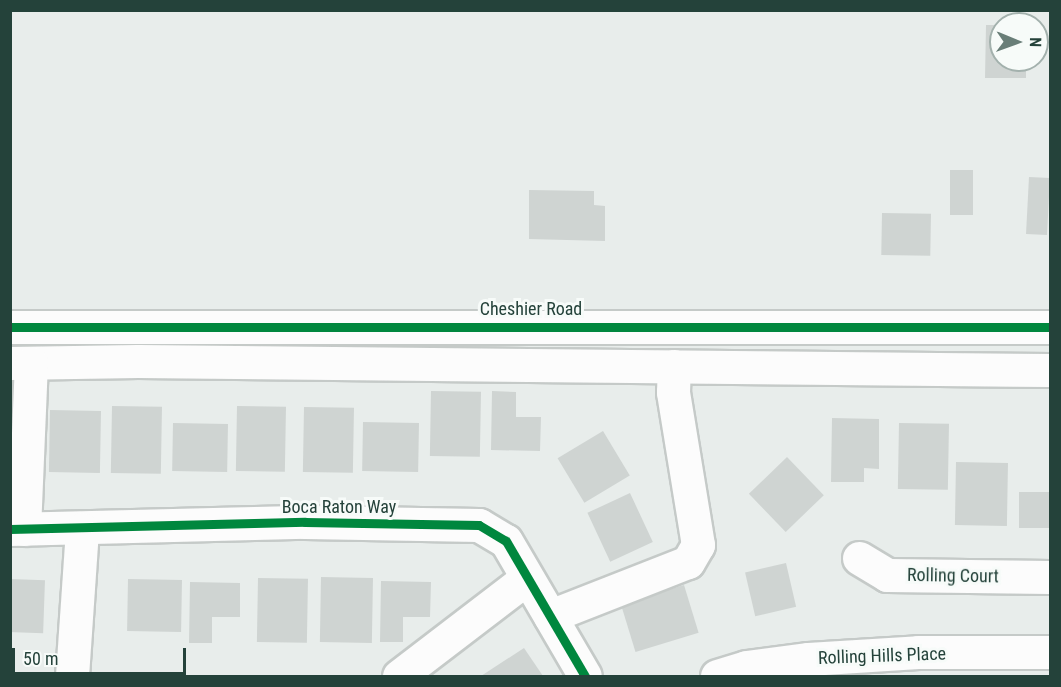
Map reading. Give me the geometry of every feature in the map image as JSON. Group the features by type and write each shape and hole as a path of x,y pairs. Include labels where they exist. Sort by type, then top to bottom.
{"street":[{"name":"Cheshier Road","path":"10,327 1050,327"},
{"path":"17,529 21,363 1050,370"},
{"path":"550,616 688,562 698,545 673,392 674,366"},
{"name":"Boca Raton Way","path":"17,529 305,522 479,525 506,541 585,676"},
{"path":"72,676 82,529"},
{"name":"Rolling Court","path":"859,558 887,575 1050,577"},
{"path":"399,676 527,578"},
{"name":"Rolling Hills Place","path":"717,676 746,667 808,659 918,652 1050,652"}],"building":[{"path":"986,25 989,25 989,72 1026,72 1026,78 985,78"},
{"path":"950,170 973,170 973,215 950,215"},
{"path":"1029,177 1050,178 1047,235 1026,234"},
{"path":"529,190 594,191 594,205 605,206 605,241 529,239"},
{"path":"882,213 931,214 930,256 881,255"},
{"path":"431,391 481,392 480,457 430,456"},
{"path":"492,391 516,392 516,417 541,417 540,451 491,450"},
{"path":"112,406 162,407 161,474 111,473"},
{"path":"237,406 286,407 285,472 236,471"},
{"path":"304,407 354,408 353,473 303,472"},
{"path":"50,410 101,411 100,473 49,472"},
{"path":"832,418 879,419 879,469 864,468 864,482 831,482"},
{"path":"363,422 419,423 418,472 362,471"},
{"path":"173,423 228,424 227,472 172,471"},
{"path":"899,423 949,424 948,490 898,489"},
{"path":"603,431 630,476 584,503 558,458"},
{"path":"787,457 824,495 786,532 749,494"},
{"path":"956,462 1008,463 1007,526 955,525"},
{"path":"1019,492 1050,492 1050,528 1019,528"},
{"path":"630,493 653,542 610,562 587,513"},
{"path":"786,563 796,607 755,616 745,572"},
{"path":"321,577 373,578 372,643 320,642"},
{"path":"258,578 308,579 307,643 257,642"},
{"path":"10,579 45,580 43,633 10,632"},
{"path":"128,579 182,580 181,632 127,631"},
{"path":"381,581 431,582 430,617 403,617 403,642 380,642"},
{"path":"190,582 240,583 240,617 212,617 212,643 189,643"},
{"path":"684,585 699,633 636,652 621,604"},
{"path":"524,648 543,676 481,676"}],"cycle path":[{"path":"10,327 1050,327"},
{"path":"10,529 305,522 479,525 506,541 585,676"}]}
